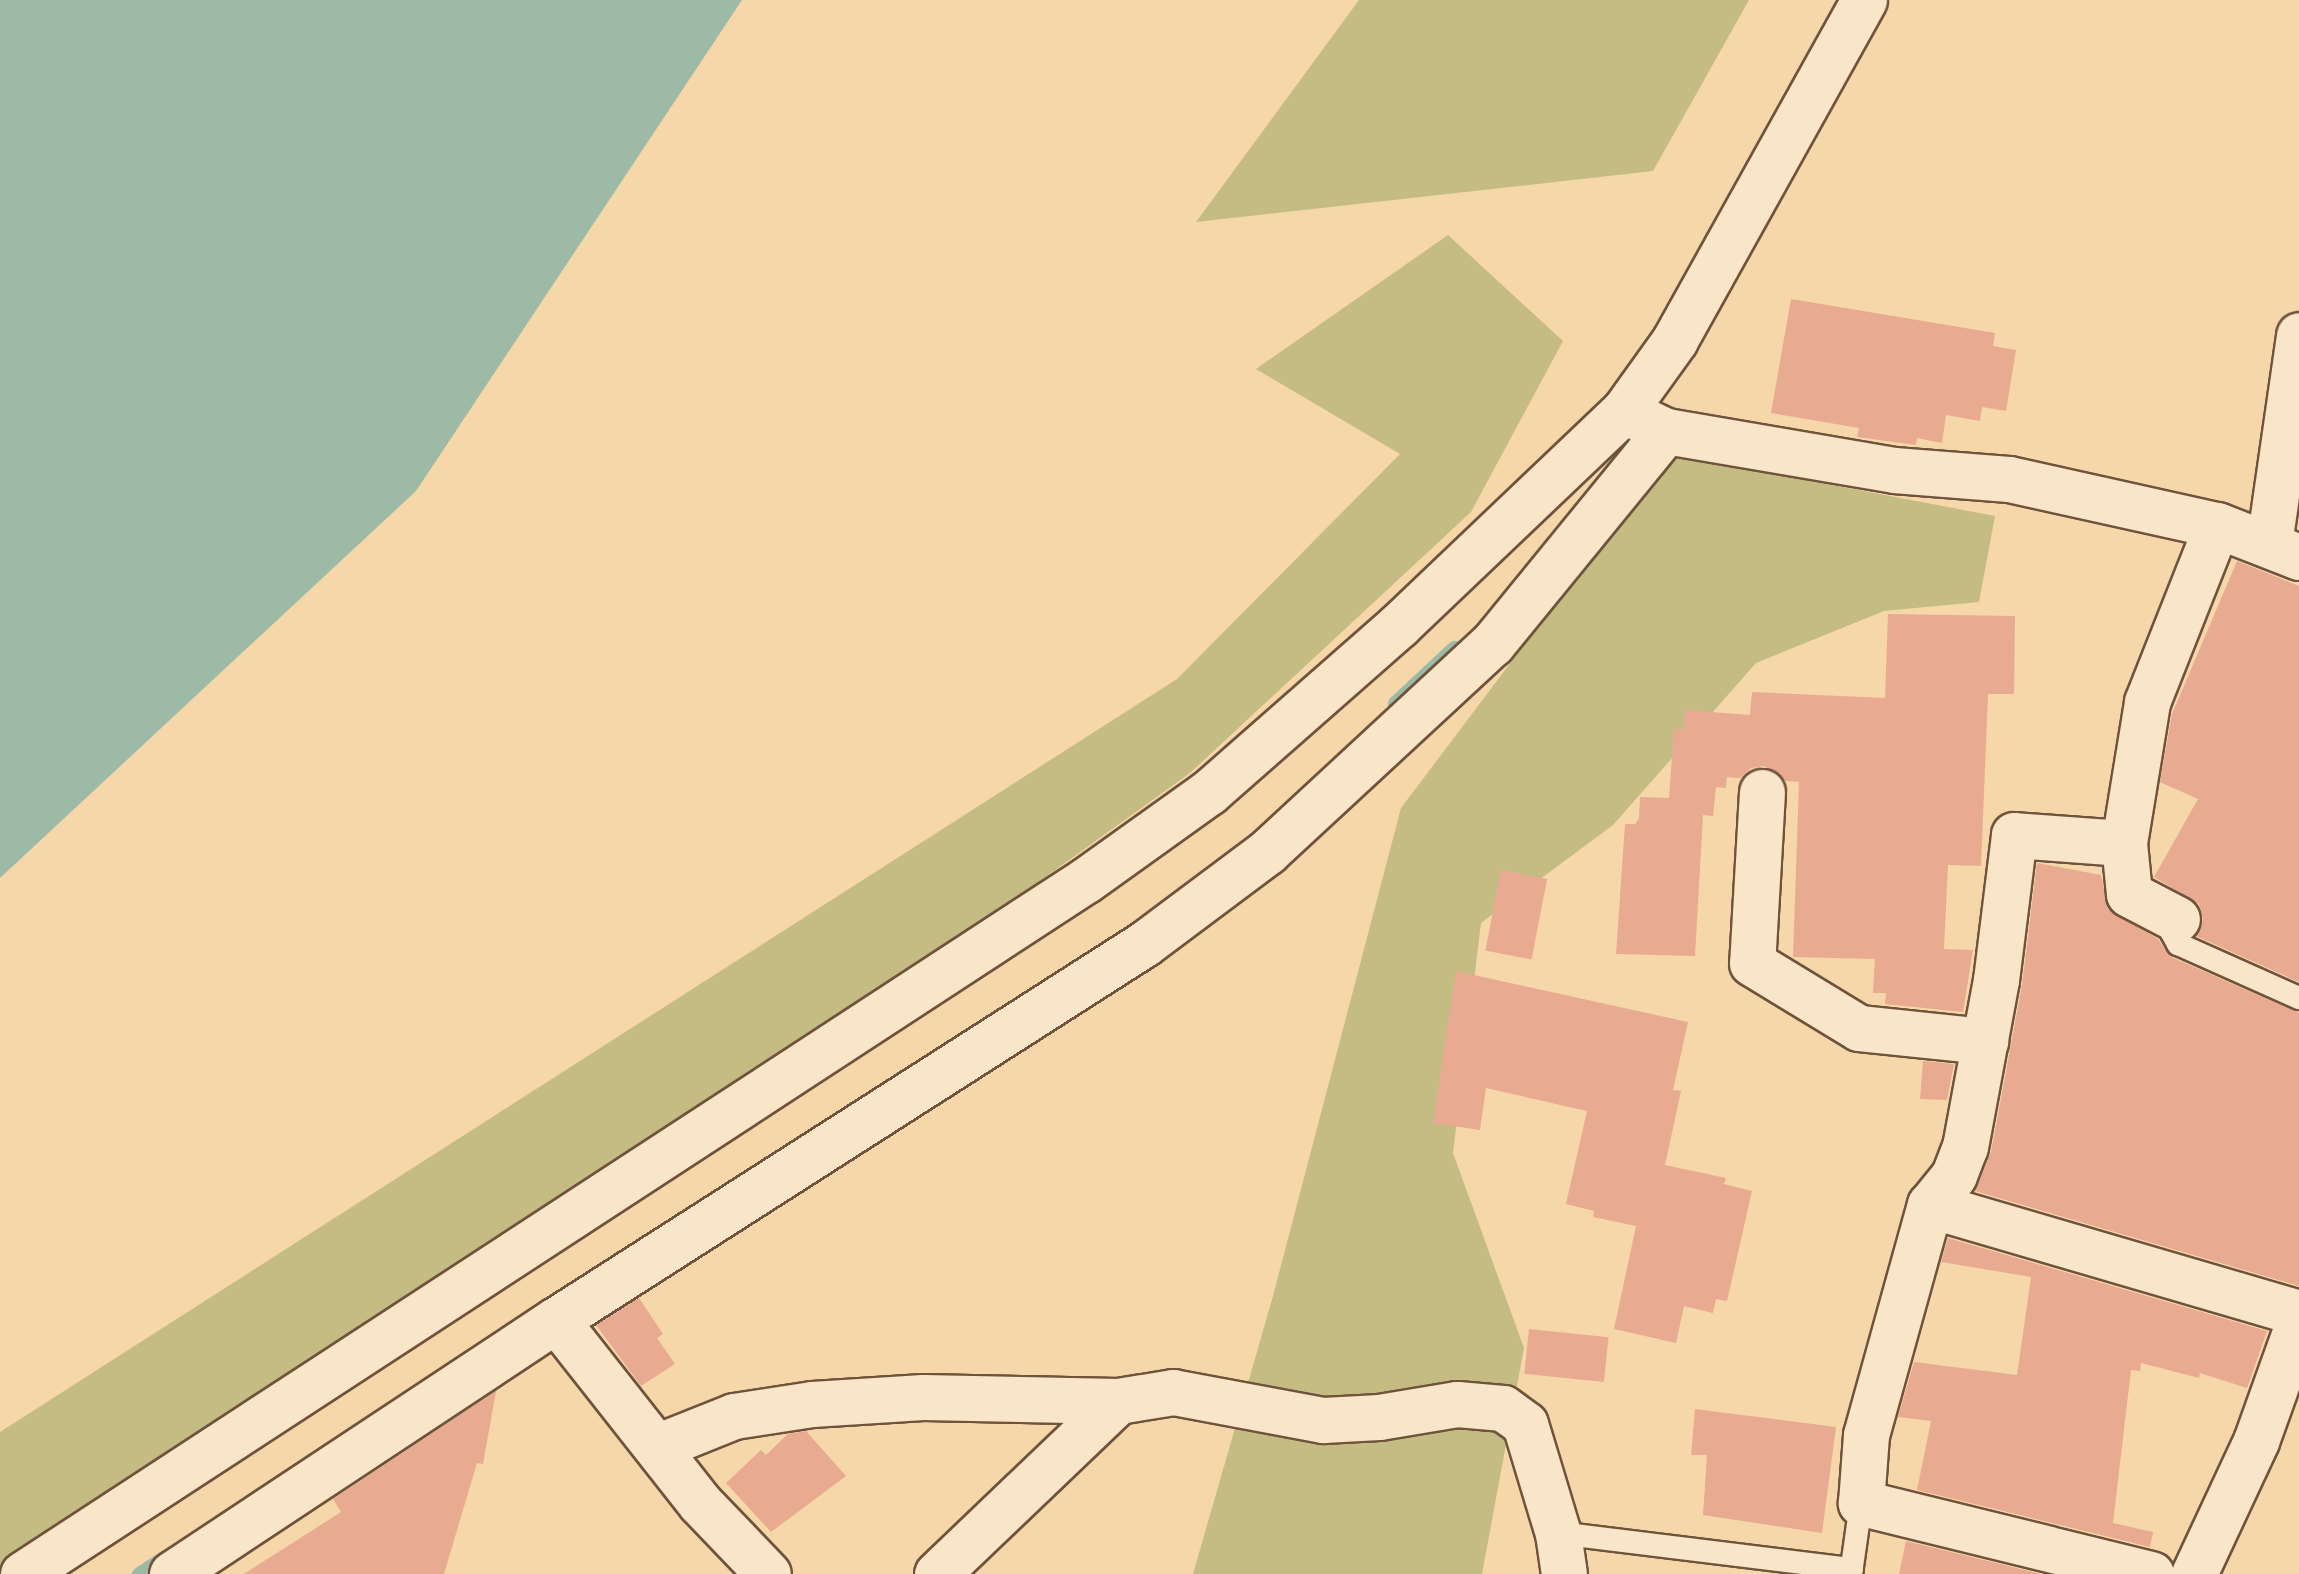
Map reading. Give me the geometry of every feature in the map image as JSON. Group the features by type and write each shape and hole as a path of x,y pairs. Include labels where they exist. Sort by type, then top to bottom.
{"street":[{"path":"22,1574 1086,880 1209,792 1398,625 1624,411 1675,340 1864,0"},
{"path":"1624,411 1666,431 1894,470 2009,480 2217,524 2284,550 2299,335"},
{"path":"172,1574 556,1320 1144,944 1267,852 1492,644 1666,431"},
{"path":"2176,920 2129,894 2124,843 2146,702 2217,524"},
{"path":"1762,792 1752,963 1860,1028 1985,1042"},
{"path":"2124,843 2014,835 1985,1042 1964,1147 1954,1175 1930,1205 1866,1435 1861,1502 2151,1574"},
{"path":"1930,1205 2299,1313"},
{"path":"556,1320 659,1446 700,1503 768,1574"},
{"path":"2194,1574 2295,1346"},
{"path":"659,1446 734,1416 812,1404 923,1396 1118,1400 1174,1392 1323,1420 1457,1404 1503,1408 1525,1424 1561,1554"},
{"path":"938,1574 1118,1400"}],"lane":[{"path":"2176,920 2172,933 2178,944 2299,998"},
{"path":"1561,1554 1851,1572 1861,1502"}],"shaded area":[{"path":"0,0 742,0 416,491 0,878"},
{"path":"1359,0 1749,0 1653,171 1196,222"},
{"path":"1448,235 1563,341 1471,512 1190,773 908,976 0,1568 0,1432 1177,679 1400,454 1256,369"},
{"path":"1668,454 1995,516 1979,602 1884,611 1756,663 1613,825 1481,923 1453,1153 1524,1348 1482,1574 1193,1574 1273,1296 1401,808"}],"building":[{"path":"1791,299 1995,333 1993,346 2016,350 2006,411 1982,407 1980,421 1946,415 1942,443 1917,438 1916,445 1857,437 1859,428 1771,413"},
{"path":"2237,561 2299,586 2299,982 2196,936 2203,919 2199,904 2154,877 2198,799 2160,782 2172,714"},
{"path":"1888,614 2015,616 2014,694 1988,694 1981,866 1948,865 1944,949 1973,950 1963,1012 1885,1004 1886,993 1873,993 1875,959 1793,957 1799,782 1786,781 1764,766 1751,768 1740,778 1727,777 1726,788 1716,787 1713,816 1703,815 1695,956 1616,954 1625,824 1635,824 1639,818 1640,797 1669,798 1674,729 1684,730 1685,710 1750,715 1752,692 1885,698"},
{"path":"2037,863 2101,875 2108,909 2158,939 2171,957 2299,1013 2299,1286 1975,1191 1991,1152 2022,985"},
{"path":"1501,870 1547,879 1531,959 1485,950"},
{"path":"1456,971 1688,1022 1673,1090 1681,1091 1665,1165 1726,1178 1724,1184 1752,1191 1727,1301 1716,1299 1713,1313 1684,1306 1676,1343 1614,1329 1636,1226 1593,1217 1594,1211 1566,1204 1587,1111 1486,1088 1480,1130 1433,1123"},
{"path":"1923,1061 1954,1064 1947,1100 1920,1099"},
{"path":"1948,1238 2267,1331 2247,1388 2200,1373 2199,1378 2141,1363 2140,1371 2131,1370 2113,1523 2153,1532 2150,1547 1917,1490 1931,1421 1898,1417 1914,1362 2017,1375 2031,1277 1941,1262"},
{"path":"639,1298 663,1334 657,1338 675,1364 641,1386 596,1325"},
{"path":"1529,1329 1609,1337 1604,1382 1524,1374"},
{"path":"496,1391 483,1464 477,1463 444,1574 244,1574 341,1512 333,1499"},
{"path":"1695,1409 1836,1427 1822,1533 1703,1515 1707,1455 1691,1455"},
{"path":"806,1431 846,1476 771,1532 726,1483 761,1450 766,1455 788,1434"},
{"path":"1906,1541 2041,1574 1899,1574"}],"waterway":[{"path":"1395,703 1454,648"},
{"path":"139,1574 167,1556"}]}
